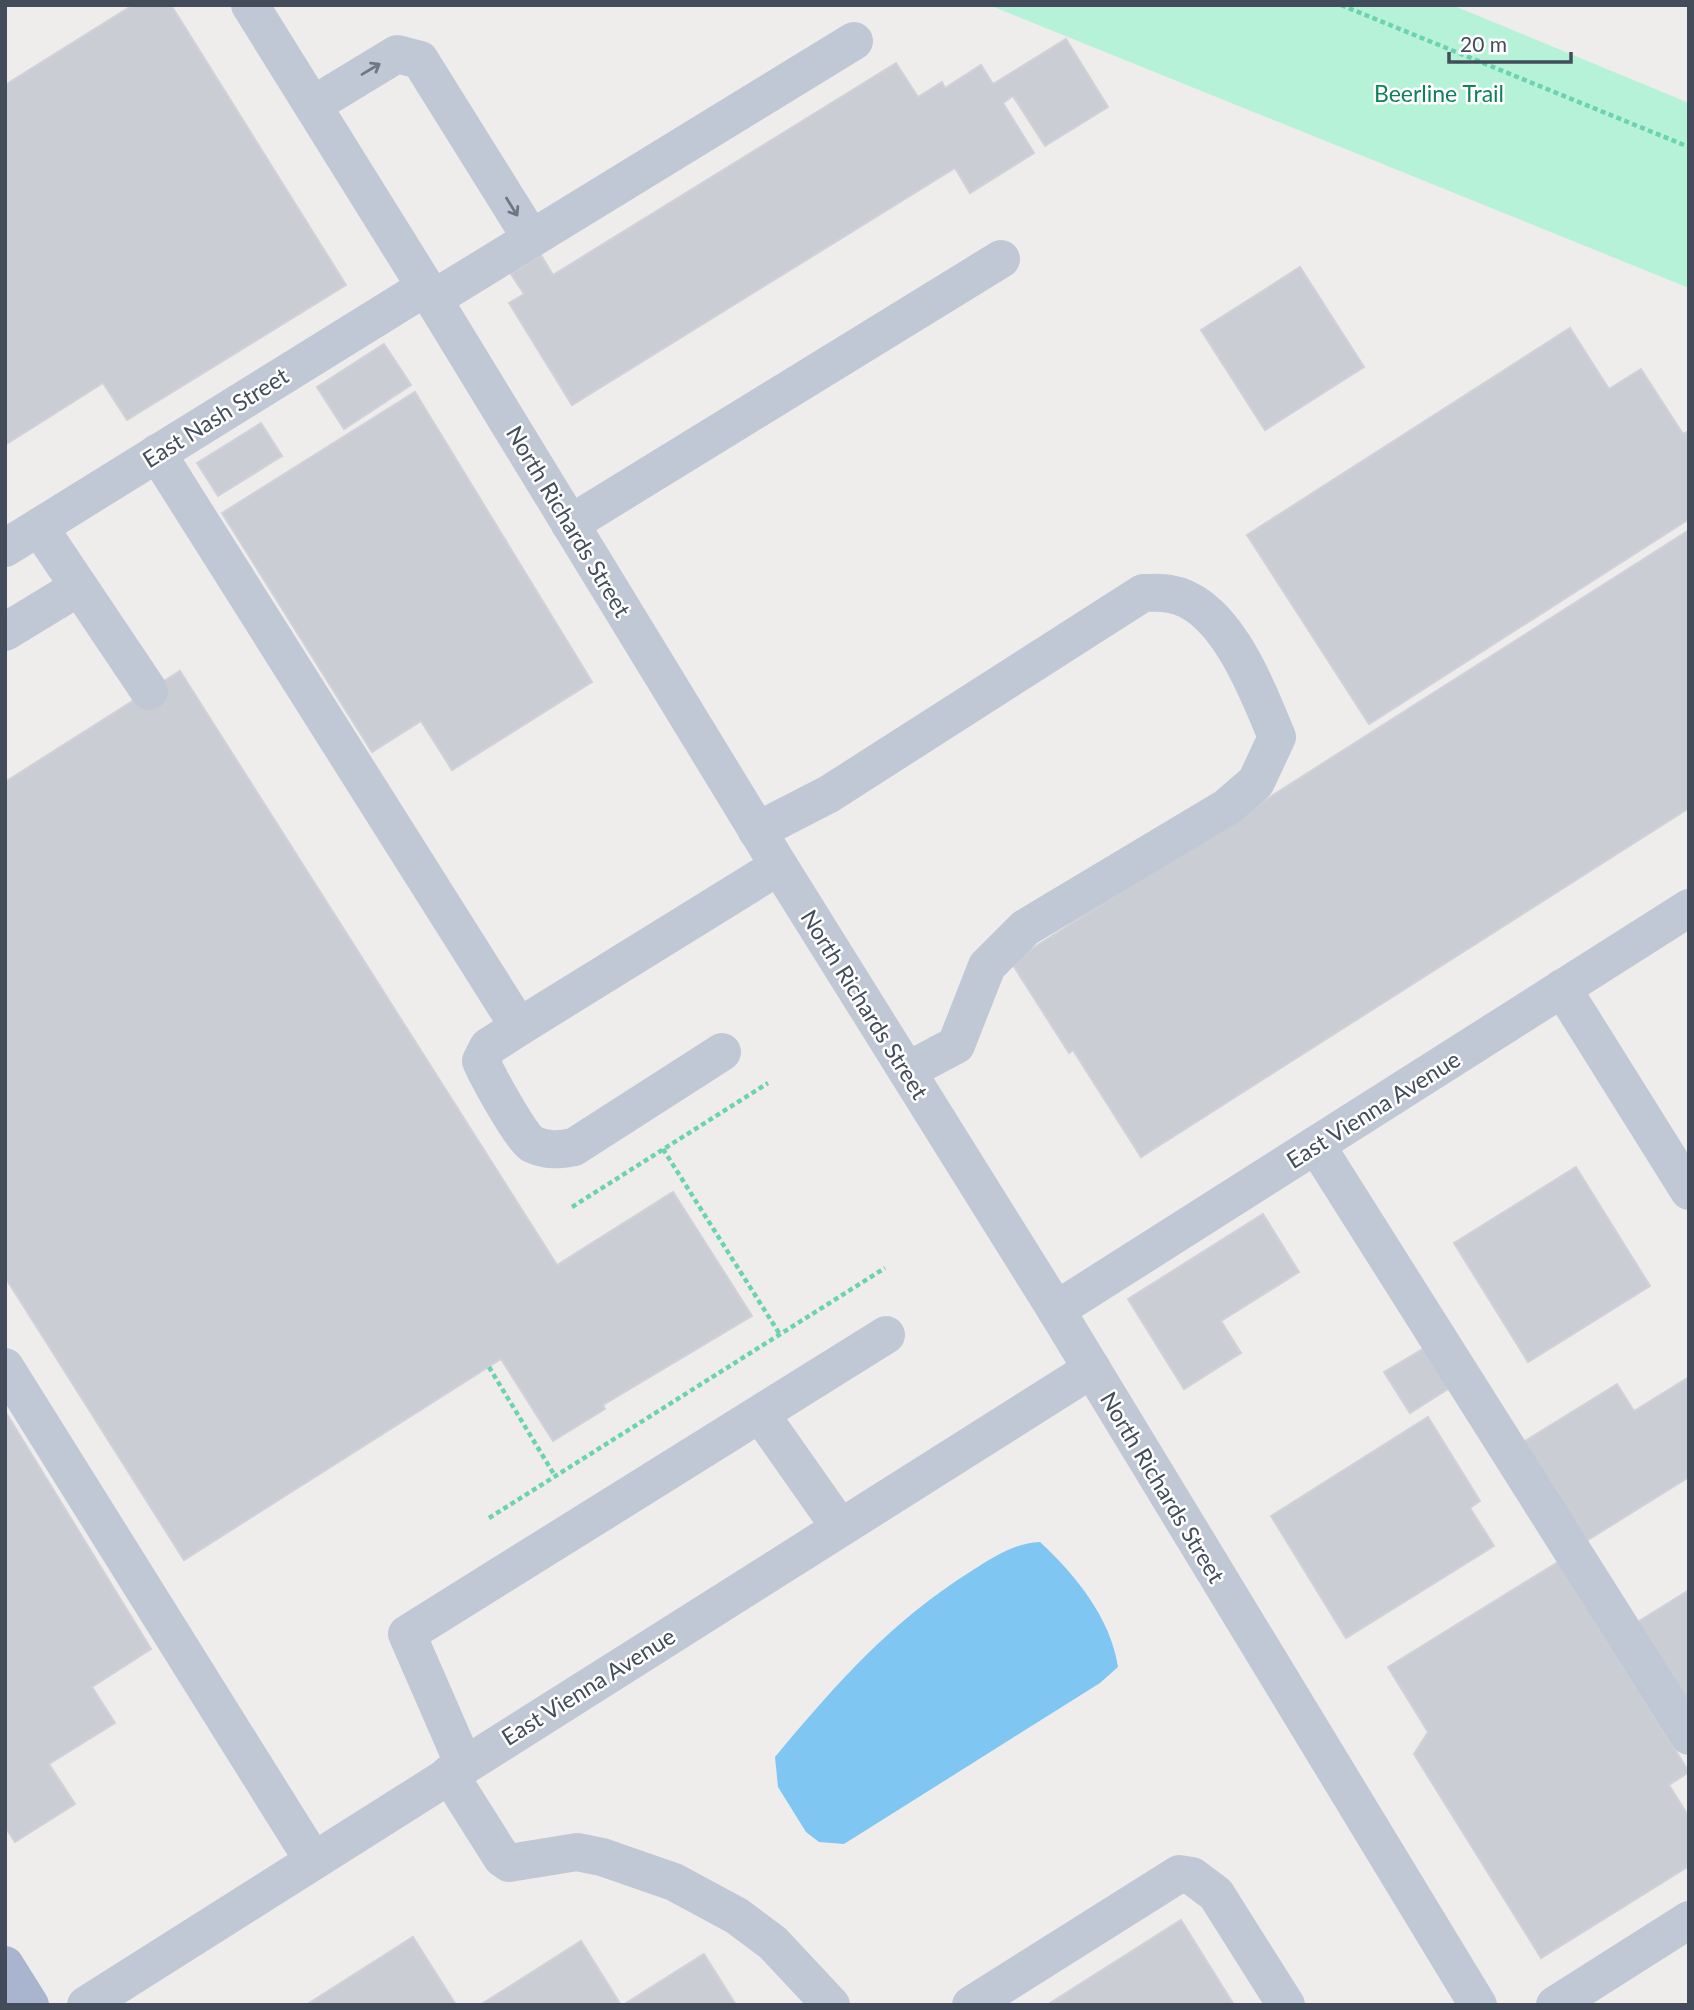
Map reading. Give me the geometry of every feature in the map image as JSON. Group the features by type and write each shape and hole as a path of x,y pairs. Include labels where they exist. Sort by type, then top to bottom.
{"main road":[{"path":"5,1965 30,2005"}],"street":[{"name":"North Richards Street","path":"250,5 757,831 1056,1310 1478,2005"},
{"name":"East Nash Street","path":"5,548 157,453 429,293 531,238 854,41"},
{"path":"313,105 397,54 420,60 531,238"},
{"path":"570,524 1000,259"},
{"path":"157,453 519,1027"},
{"path":"39,527 149,691"},
{"path":"5,632 79,587"},
{"path":"757,831 828,794 1143,593 1173,594 1208,612 1250,671 1277,737 1255,782 1227,807 1025,928 987,966 956,1045 907,1071"},
{"path":"722,1052 574,1147 553,1151 529,1143 487,1077 481,1061 488,1047 779,866"},
{"name":"East Vienna Avenue","path":"1056,1310 1689,908"},
{"path":"1562,988 1689,1191"},
{"path":"1316,1145 1689,1736"},
{"path":"831,2005 773,1943 737,1916 674,1882 602,1857 577,1852 509,1863 502,1858 456,1770 407,1634 886,1335"},
{"path":"5,1367 313,1860"},
{"name":"East Vienna Avenue","path":"86,2005 839,1526 1092,1369"},
{"path":"761,1415 839,1526"},
{"path":"971,2005 1179,1874 1192,1876 1216,1894 1286,2005"},
{"path":"1555,2005 1689,1920"}],"path":[{"path":"1341,5 1689,147"},
{"path":"572,1207 768,1083"},
{"path":"663,1150 779,1334"},
{"path":"489,1518 885,1268"},
{"path":"489,1367 555,1476"}],"green space":[{"name":"Beerline Trail","path":"989,5 1452,5 1689,103 1689,288"}],"water":[{"path":"1040,1542 1079,1583 1100,1615 1114,1649 1118,1667 1100,1683 844,1844 819,1842 806,1832 778,1787 775,1757 866,1655 916,1611 943,1590 997,1556 1022,1545"}],"building":[{"path":"133,5 171,5 346,285 127,420 103,383 5,445 5,85"},
{"path":"1066,39 1108,107 1045,146 1013,96 1003,103 1034,153 970,193 955,168 572,405 509,303 524,294 511,274 541,255 553,275 896,63 918,97 942,82 945,88 981,65 993,84"},
{"path":"1300,267 1364,367 1265,430 1201,330"},
{"path":"1570,328 1609,389 1641,369 1683,434 1689,431 1689,519 1369,724 1247,535"},
{"path":"384,344 411,385 344,429 317,387"},
{"path":"415,392 592,682 452,770 421,721 372,752 222,513"},
{"path":"261,423 282,456 218,496 197,463"},
{"path":"1689,530 1689,808 1141,1157 1073,1050 1069,1053 1011,962"},
{"path":"180,671 557,1265 673,1192 752,1316 603,1405 605,1409 553,1441 501,1359 184,1560 5,1277 5,782"},
{"path":"1576,1167 1650,1286 1528,1362 1454,1243"},
{"path":"1263,1214 1299,1272 1221,1321 1241,1353 1184,1389 1128,1299"},
{"path":"1426,1347 1451,1387 1410,1413 1384,1372"},
{"path":"1689,1377 1689,1477 1583,1543 1522,1443 1617,1384 1634,1411"},
{"path":"5,1411 151,1649 92,1687 115,1723 49,1764 75,1804 15,1842 5,1827"},
{"path":"1428,1417 1480,1501 1470,1508 1494,1546 1346,1638 1271,1516"},
{"path":"1558,1562 1689,1772 1669,1785 1689,1817 1689,1866 1541,1958 1414,1754 1428,1732 1388,1667"},
{"path":"1689,1590 1689,1708 1636,1623"},
{"path":"1181,1920 1234,2005 1047,2005"},
{"path":"413,1937 456,2005 306,2005"},
{"path":"581,1941 621,2005 480,2005 507,1988"},
{"path":"704,1954 736,2005 623,2005"}]}
